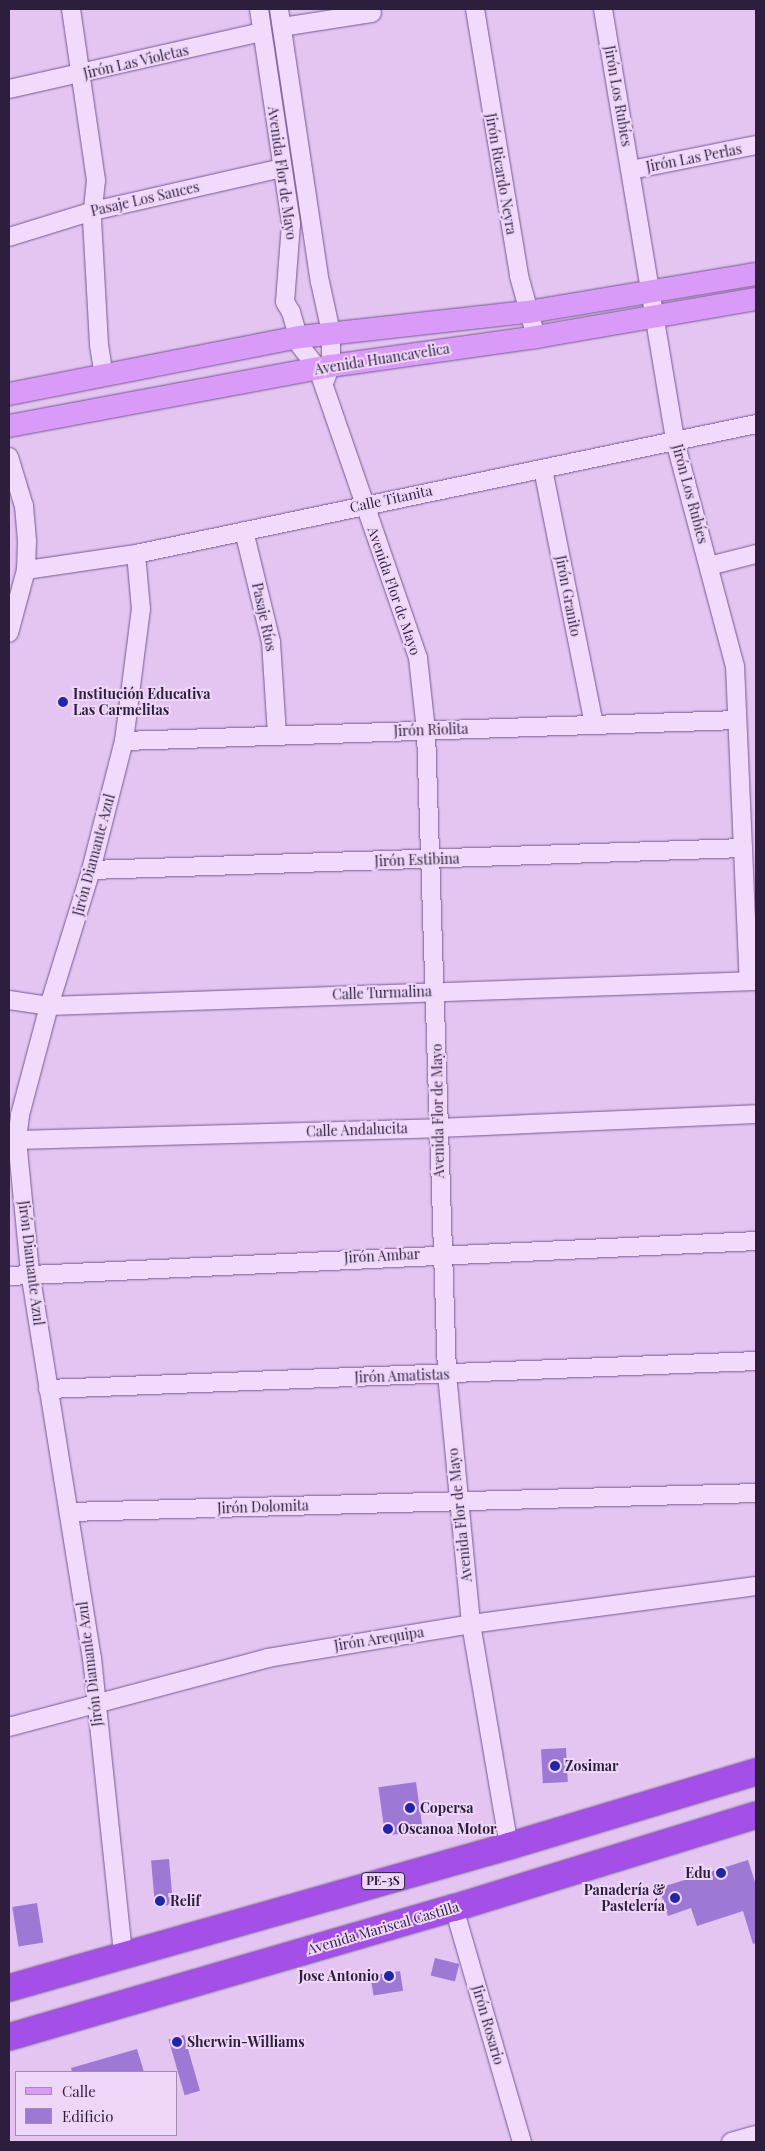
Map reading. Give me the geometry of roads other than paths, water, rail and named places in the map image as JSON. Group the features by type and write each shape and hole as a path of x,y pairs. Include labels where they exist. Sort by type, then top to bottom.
{"highway":[{"name":"PE-3S","path":"9,1988 123,1953 509,1846 756,1772"},
{"name":"Avenida Mariscal Castilla","path":"9,2037 454,1908 756,1815"}],"main road":[{"name":"Avenida Huancavelica","path":"9,394 331,332 528,312 756,274"},
{"name":"Avenida Huancavelica","path":"9,426 654,318 756,298"}],"street":[{"path":"71,9 96,180 93,211 99,344 104,377"},
{"name":"Avenida Flor de Mayo","path":"259,9 291,232 285,302 300,337 301,346 324,374 363,505 418,658 426,731 441,1253 447,1374 471,1624 509,1846"},
{"name":"Avenida Flor de Mayo","path":"279,9 320,282 331,332 324,374"},
{"name":"Jirón Ricardo Neyra","path":"475,9 487,94 528,312 536,337"},
{"name":"Jirón Los Rubíes","path":"603,9 675,441 735,666 743,848 753,981"},
{"path":"282,27 372,13"},
{"name":"Jirón Las Violetas","path":"9,90 262,32"},
{"name":"Jirón Las Perlas","path":"631,170 756,145"},
{"name":"Pasaje Los Sauces","path":"9,237 93,211 282,168"},
{"name":"Calle Titanita","path":"26,570 136,554 756,424"},
{"path":"9,457 24,506 26,570 9,633"},
{"name":"Jirón Granito","path":"543,468 594,724"},
{"name":"Pasaje Ríos","path":"244,531 271,642 277,734"},
{"name":"Jirón Diamante Azul","path":"123,1953 95,1703 92,1659 30,1272 17,1140 20,1115 49,1006 91,870 124,741 141,609 136,554"},
{"path":"709,566 756,554"},
{"name":"Jirón Riolita","path":"124,741 277,734 426,731 738,720"},
{"name":"Jirón Estibina","path":"91,870 743,848"},
{"name":"Calle Turmalina","path":"9,1000 49,1006 753,981"},
{"name":"Calle Andalucita","path":"17,1140 438,1128 756,1114"},
{"name":"Jirón Ambar","path":"9,1276 30,1272 756,1241"},
{"name":"Jirón Amatistas","path":"48,1389 756,1361"},
{"name":"Jirón Dolomita","path":"68,1512 756,1493"},
{"name":"Jirón Arequipa","path":"9,1727 268,1658 471,1624 756,1586"},
{"name":"Jirón Rosario","path":"454,1908 522,2142"},
{"path":"731,2142 756,2135"}],"place":[{"name":"Institución Educativa Las Carmelitas","path":"63,702"},
{"name":"Zosimar","path":"555,1766"},
{"name":"Copersa","path":"410,1808"},
{"name":"Oscanoa Motor","path":"388,1829"},
{"name":"Edu","path":"721,1873"},
{"name":"Panadería & Pastelería","path":"675,1898"},
{"name":"Relif","path":"160,1901"},
{"name":"Jose Antonio","path":"389,1976"},
{"name":"Sherwin-Williams","path":"177,2042"}]}
